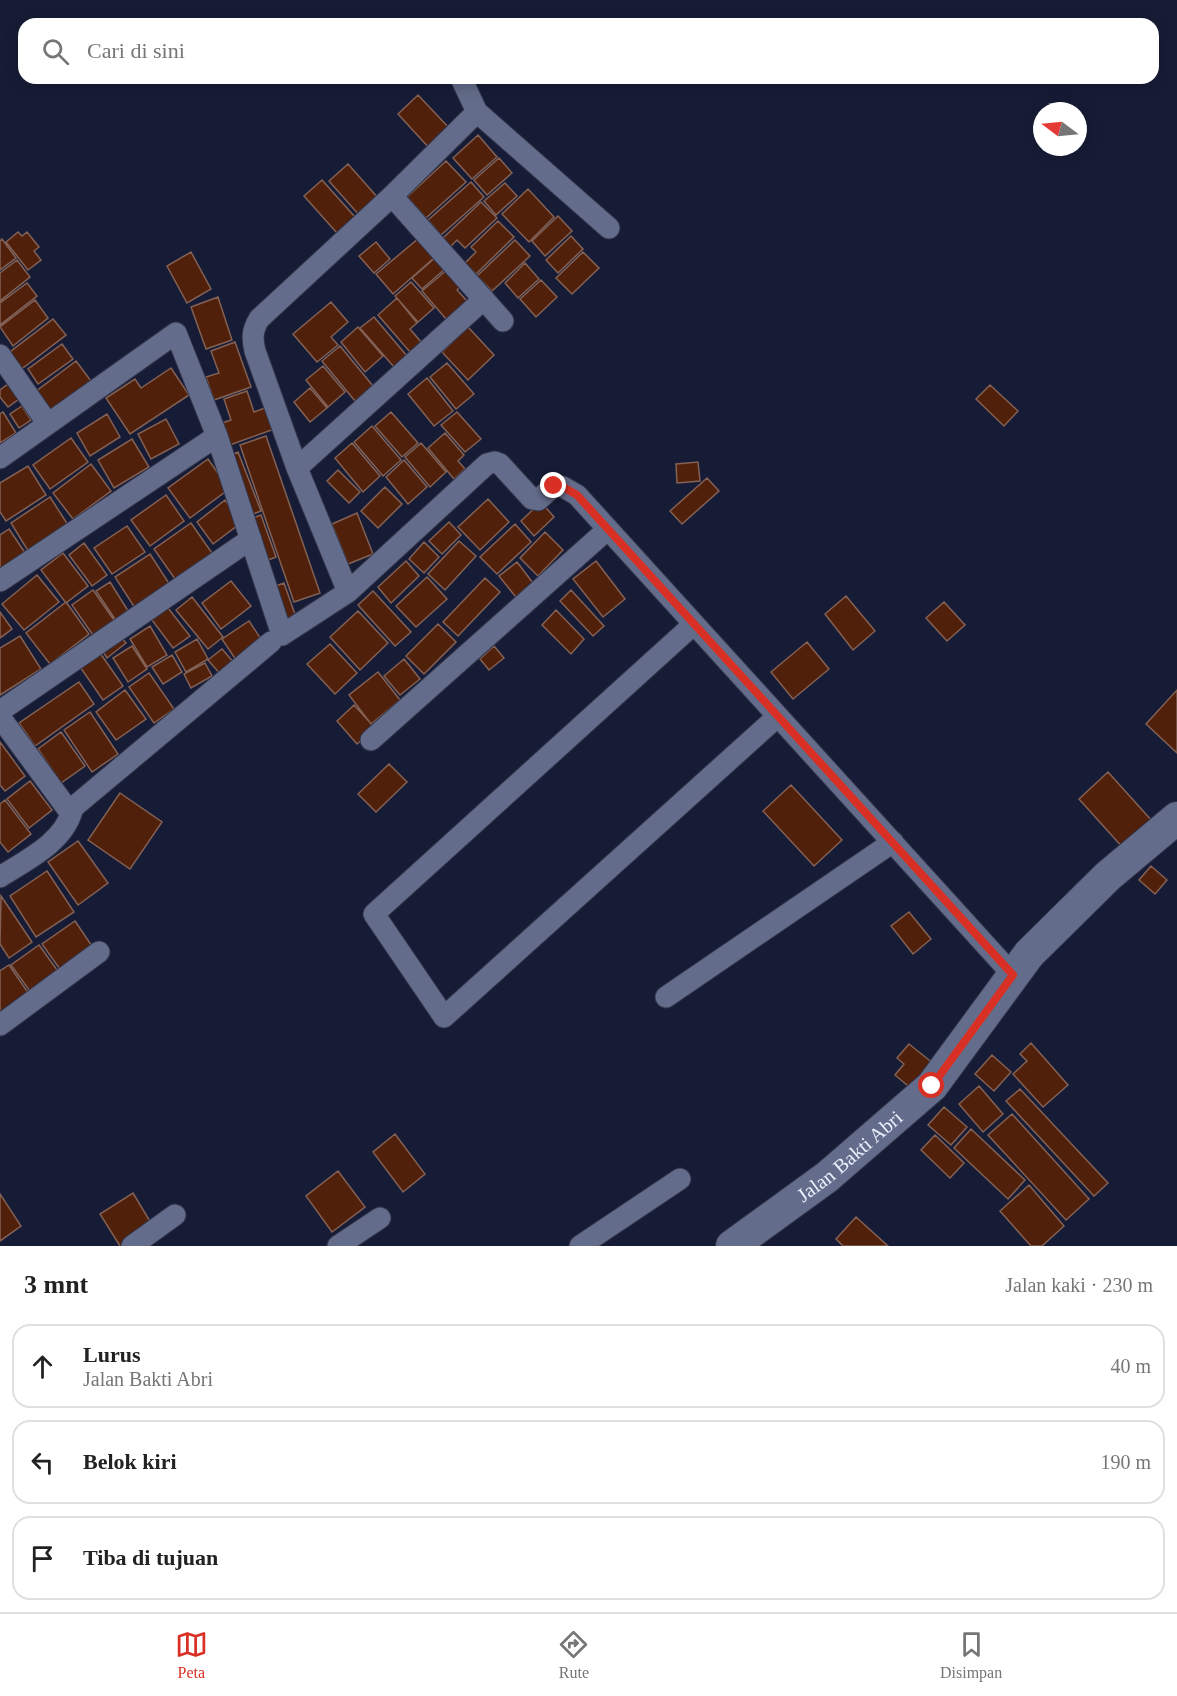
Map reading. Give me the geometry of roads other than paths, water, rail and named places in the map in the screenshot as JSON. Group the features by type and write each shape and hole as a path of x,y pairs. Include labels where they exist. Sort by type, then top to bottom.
{"street":[{"path":"464,84 477,112 609,228"},
{"path":"348,592 297,468 255,351 252,337 254,327 259,319 392,196 477,112"},
{"path":"392,196 503,321"},
{"path":"297,468 484,299"},
{"path":"0,459 176,333 217,436 282,634 348,592 488,464 495,462 500,464 532,499 538,500 554,486 563,487 577,495 1013,975"},
{"path":"0,355 48,424"},
{"path":"0,581 217,436"},
{"path":"370,740 608,529"},
{"path":"0,878 52,842 69,822 72,811 69,811 1,718 251,539"},
{"path":"694,624 374,914 444,1017 778,716"},
{"path":"69,811 271,642"},
{"name":"Jalan Bakti Abri","path":"732,1246 827,1178 932,1086 1029,954 1108,876 1177,818"},
{"path":"666,997 893,843"},
{"path":"0,1025 99,952"},
{"path":"579,1246 680,1179"},
{"path":"132,1246 175,1215"},
{"path":"338,1246 380,1218"}]}
